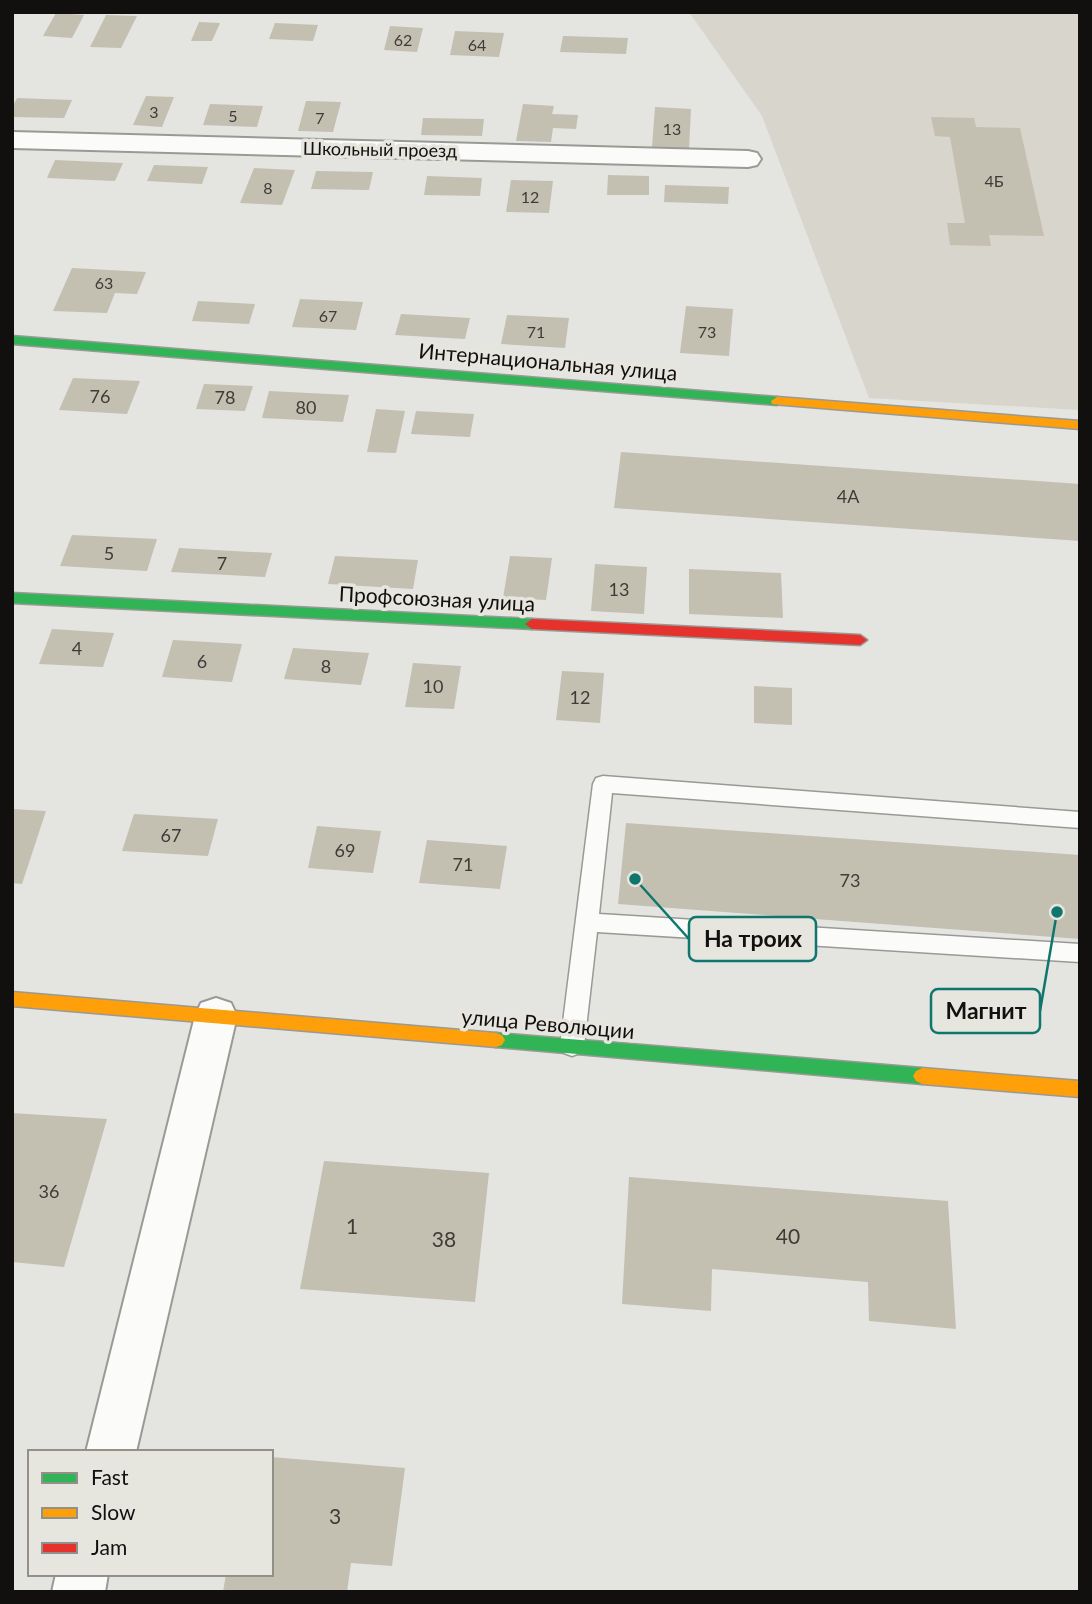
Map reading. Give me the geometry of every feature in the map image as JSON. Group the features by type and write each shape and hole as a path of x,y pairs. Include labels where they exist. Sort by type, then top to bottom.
{"street":[{"name":"Школьный проезд","path":"12,140 748,159"},
{"name":"Интернациональная улица","path":"12,340 1080,425"},
{"name":"Профсоюзная улица","path":"12,598 860,640"},
{"name":"улица Революции","path":"12,999 1080,1089"},
{"path":"111,1450 216,1016"}],"lane":[{"path":"572,1046 603,784 1080,820"},
{"path":"587,922 1080,953"}],"shaded area":[{"path":"689,12 1080,12 1080,410 869,398 762,116"}],"building":[{"path":"56,13 84,15 72,38 43,36"},
{"path":"106,15 137,16 121,48 90,47"},
{"path":"199,22 220,23 212,41 191,41"},
{"path":"275,23 318,25 313,41 269,39"},
{"path":"390,26 423,28 417,52 384,50"},
{"path":"455,31 504,33 499,57 450,55"},
{"path":"563,36 628,38 626,54 560,52"},
{"path":"146,96 174,97 162,127 133,125"},
{"path":"17,98 72,100 64,118 12,117 12,108"},
{"path":"306,101 341,102 333,132 298,131"},
{"path":"210,104 263,106 257,127 203,125"},
{"path":"523,104 554,106 552,114 578,115 576,129 553,128 551,142 516,141"},
{"path":"655,107 691,109 689,149 652,147"},
{"path":"931,117 974,118 976,127 1020,128 1044,236 989,235 991,246 950,245 947,223 965,223 950,137 935,136"},
{"path":"423,118 484,119 482,136 421,135"},
{"path":"55,160 123,163 115,181 47,178"},
{"path":"154,165 208,167 202,184 147,181"},
{"path":"254,168 295,170 282,205 240,203"},
{"path":"316,171 373,172 369,190 311,189"},
{"path":"608,175 649,176 649,195 607,195"},
{"path":"427,176 482,178 480,196 424,195"},
{"path":"511,180 553,181 549,213 506,212"},
{"path":"665,185 729,187 728,204 664,202"},
{"path":"72,268 146,272 137,294 115,293 107,313 53,311"},
{"path":"300,299 363,302 356,330 292,327"},
{"path":"198,301 255,304 249,324 192,321"},
{"path":"686,306 733,309 729,356 680,353"},
{"path":"401,314 470,318 465,339 395,335"},
{"path":"507,315 569,318 565,348 501,344"},
{"path":"73,378 140,381 127,414 59,410"},
{"path":"204,384 253,386 245,411 196,409"},
{"path":"269,391 349,395 343,422 262,418"},
{"path":"376,409 405,411 396,453 367,452"},
{"path":"416,411 474,414 470,437 411,434"},
{"path":"621,452 1080,484 1080,541 614,508"},
{"path":"72,535 157,539 147,571 60,566"},
{"path":"179,548 272,553 265,577 171,572"},
{"path":"335,556 418,560 413,589 328,584"},
{"path":"510,556 552,558 546,600 503,598"},
{"path":"595,564 647,567 644,614 591,611"},
{"path":"689,569 781,573 783,618 689,614"},
{"path":"52,629 114,633 103,667 39,664"},
{"path":"173,640 242,644 232,682 162,677"},
{"path":"293,648 369,653 361,685 284,679"},
{"path":"413,663 461,666 454,709 405,707"},
{"path":"562,671 604,673 600,723 556,720"},
{"path":"754,686 792,688 792,725 754,723"},
{"path":"12,809 46,811 22,884 12,883"},
{"path":"134,814 218,819 208,856 122,851"},
{"path":"626,823 1080,855 1080,939 618,904"},
{"path":"317,826 381,831 373,873 308,868"},
{"path":"427,840 507,846 500,889 419,883"},
{"path":"12,1113 107,1119 64,1267 12,1262"},
{"path":"324,1161 489,1173 475,1302 300,1289"},
{"path":"629,1177 948,1201 956,1329 869,1321 868,1282 712,1269 711,1311 622,1304"},
{"path":"273,1457 405,1468 392,1566 351,1563 347,1592 223,1592 226,1576 273,1576"}],"traffic: fast":[{"path":"12,340 777,401"},
{"path":"12,598 532,624"},
{"path":"496,1040 922,1076"}],"traffic: slow":[{"path":"777,401 1080,425"},
{"path":"12,999 496,1040"},
{"path":"922,1076 1080,1089"}],"traffic: jam":[{"path":"532,624 860,640"}],"place":[{"name":"На троих","path":"635,879"},
{"name":"Магнит","path":"1057,912"}]}
